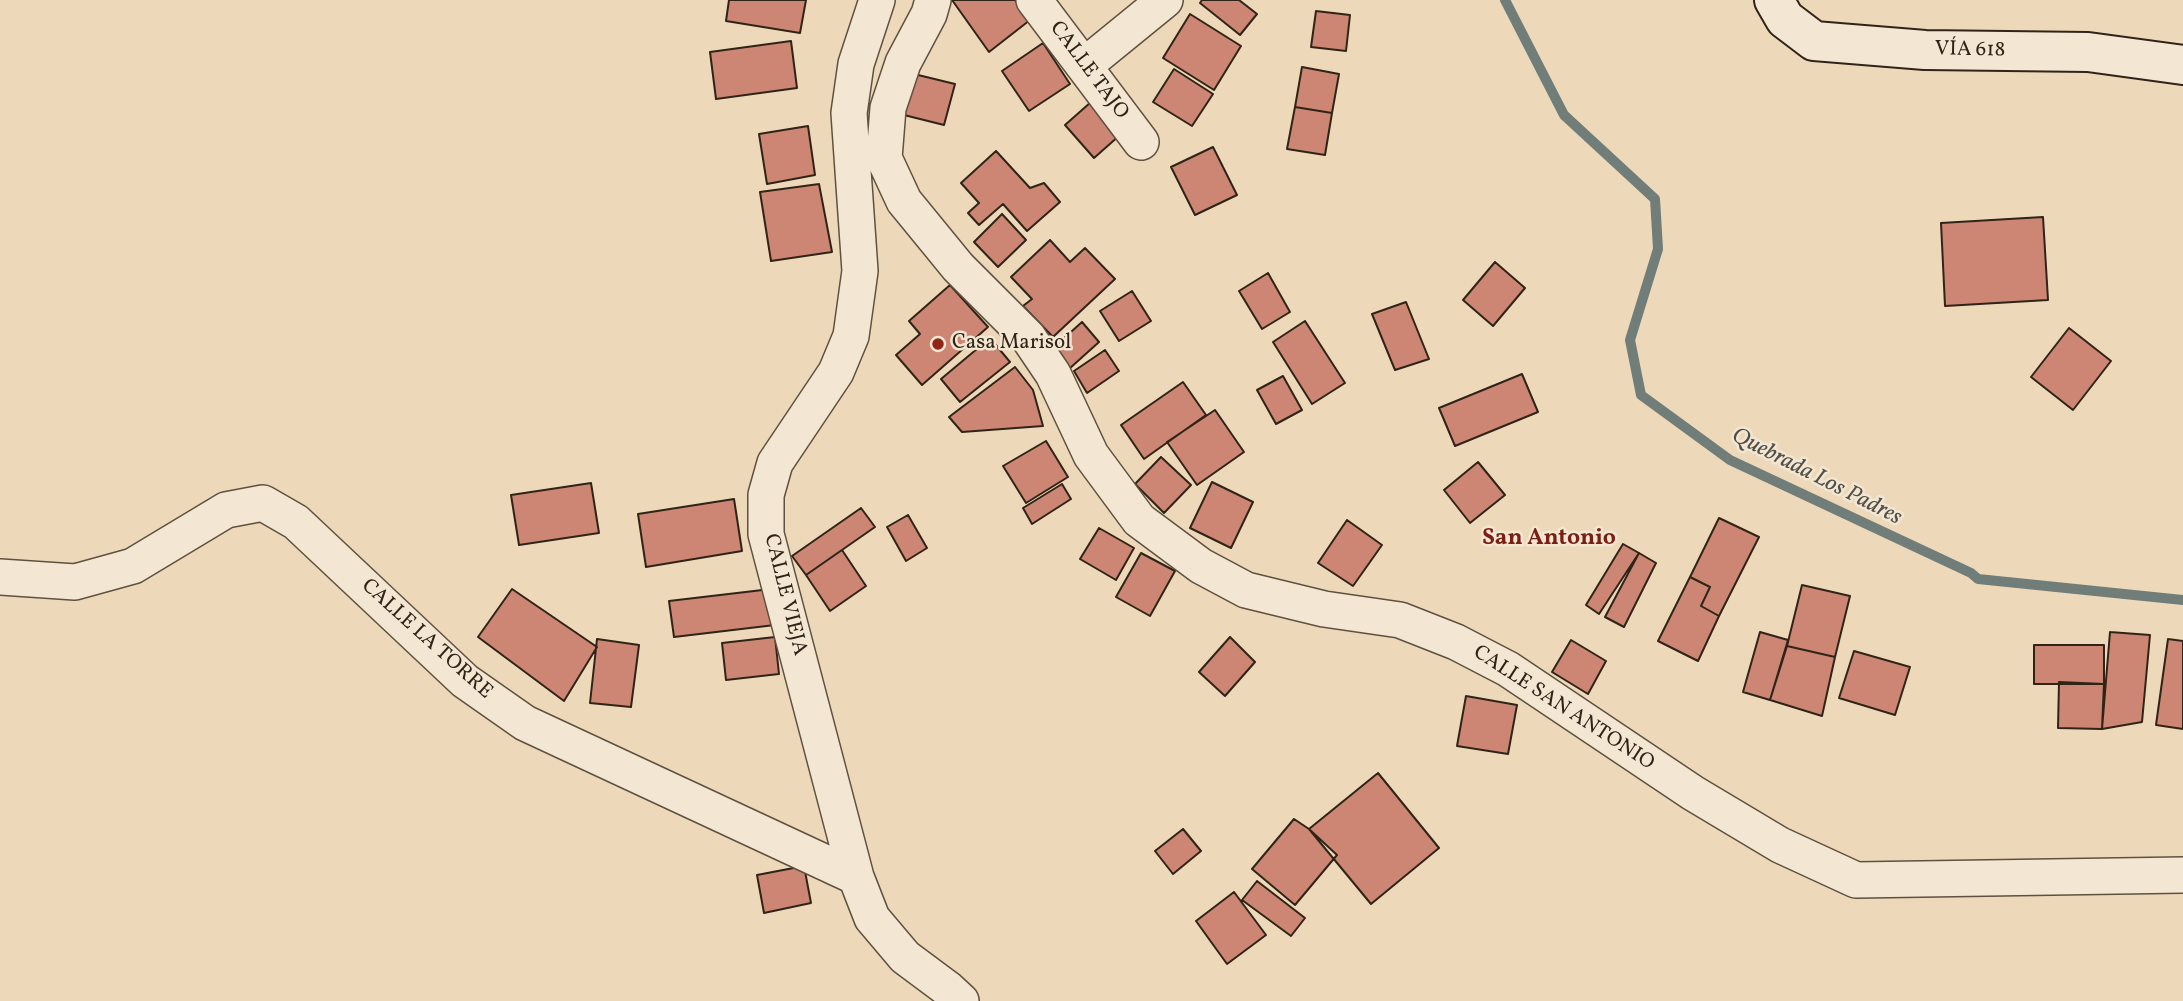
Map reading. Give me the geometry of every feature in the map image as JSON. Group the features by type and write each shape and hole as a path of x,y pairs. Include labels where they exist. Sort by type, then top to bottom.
{"street":[{"name":"CALLE VIEJA","path":"877,0 856,64 849,113 860,271 850,336 836,372 775,463 766,495 766,534 856,877 872,918 905,957 961,1001"},
{"name":"CALLE SAN ANTONIO","path":"933,0 929,14 902,63 888,108 884,158 904,201 958,267 1028,337 1054,374 1091,454 1139,520 1201,566 1246,590 1324,609 1400,620 1456,642 1508,670 1693,793 1780,845 1856,880 2183,875"},
{"name":"CALLE TAJO","path":"1034,0 1142,142"},
{"path":"1084,66 1165,0"},
{"name":"VÍA 618","path":"1774,0 1784,19 1814,41 1925,50 2088,52 2183,65"},
{"name":"CALLE LA TORRE","path":"0,577 75,582 133,566 226,510 263,503 296,522 466,681 525,723 856,877"}],"building":[{"path":"729,0 806,0 800,33 726,21"},
{"path":"952,0 1015,0 1030,20 989,52"},
{"path":"1202,0 1239,0 1257,14 1240,35 1200,3"},
{"path":"1316,11 1350,15 1346,51 1311,47"},
{"path":"1190,14 1241,46 1214,90 1163,58"},
{"path":"791,41 797,88 716,99 710,52"},
{"path":"1043,43 1070,84 1029,111 1002,71"},
{"path":"1302,67 1339,74 1332,113 1295,107"},
{"path":"1174,69 1213,94 1192,126 1153,102"},
{"path":"914,74 955,84 944,125 904,115"},
{"path":"1091,102 1120,135 1094,158 1065,125"},
{"path":"1295,107 1332,113 1325,155 1287,149"},
{"path":"808,126 815,175 767,184 759,134"},
{"path":"1213,147 1237,195 1195,215 1171,167"},
{"path":"996,151 1030,188 1044,183 1060,202 1027,231 1003,204 979,225 968,213 979,203 961,183"},
{"path":"819,184 832,252 771,261 760,192"},
{"path":"1002,214 1026,240 998,267 974,242"},
{"path":"2043,217 2048,300 1945,306 1941,223"},
{"path":"1050,240 1070,262 1085,248 1115,279 1053,337 1023,306 1032,299 1011,277"},
{"path":"1495,262 1525,288 1493,326 1463,300"},
{"path":"1268,273 1290,312 1262,329 1239,291"},
{"name":"Casa Marisol","path":"950,285 988,327 922,385 896,355 920,334 909,321"},
{"path":"1132,291 1151,321 1119,341 1100,311"},
{"path":"1406,302 1429,359 1395,370 1372,314"},
{"path":"1305,321 1345,383 1312,404 1273,342"},
{"path":"1082,322 1099,342 1069,369 1052,349"},
{"path":"2069,328 2111,361 2073,410 2031,377"},
{"path":"990,338 1010,362 960,402 941,379"},
{"path":"1105,350 1119,371 1087,393 1074,371"},
{"path":"1015,367 1033,390 1043,426 962,432 949,417"},
{"path":"1522,374 1538,412 1455,446 1439,408"},
{"path":"1283,376 1302,410 1276,424 1257,390"},
{"path":"1183,382 1206,415 1144,459 1121,425"},
{"path":"1215,410 1244,452 1197,485 1167,442"},
{"path":"1046,441 1068,477 1026,503 1003,466"},
{"path":"1161,457 1191,485 1164,513 1135,484"},
{"path":"1478,462 1505,495 1470,523 1444,490"},
{"path":"1212,482 1253,502 1231,548 1190,528"},
{"path":"591,483 599,533 519,545 511,495"},
{"path":"1062,484 1071,499 1032,524 1023,508"},
{"path":"734,499 742,551 646,567 638,514"},
{"path":"861,508 875,527 806,575 792,556"},
{"path":"908,515 927,548 906,561 887,527"},
{"path":"1719,518 1759,537 1719,616 1701,606 1710,587 1690,577"},
{"path":"1347,520 1382,545 1353,586 1318,563"},
{"path":"1099,528 1134,548 1116,580 1080,559"},
{"path":"1623,544 1639,553 1599,614 1586,605"},
{"path":"842,550 866,586 830,611 806,575"},
{"path":"1141,553 1175,571 1150,616 1116,597"},
{"path":"1639,553 1656,563 1624,627 1605,617"},
{"path":"1690,577 1710,587 1701,606 1719,616 1698,661 1658,641"},
{"path":"1802,585 1850,596 1835,657 1787,646"},
{"path":"512,589 597,647 564,701 478,637"},
{"path":"771,589 775,625 674,637 669,601"},
{"path":"1760,632 1788,640 1770,700 1743,692"},
{"path":"2110,632 2150,635 2142,722 2102,729"},
{"path":"775,637 779,674 726,680 722,643"},
{"path":"1230,637 1255,662 1225,696 1199,672"},
{"path":"597,639 639,645 631,707 590,703"},
{"path":"2168,639 2183,641 2183,729 2156,725"},
{"path":"1571,640 1606,661 1588,694 1552,672"},
{"path":"2034,645 2104,645 2104,684 2034,684"},
{"path":"1787,646 1835,657 1822,716 1770,700"},
{"path":"1854,651 1910,667 1895,715 1839,698"},
{"path":"2059,682 2104,684 2102,729 2058,728"},
{"path":"1466,696 1517,705 1508,754 1457,746"},
{"path":"1378,773 1439,848 1371,904 1309,829"},
{"path":"1294,819 1337,855 1295,905 1252,869"},
{"path":"1183,829 1201,851 1173,874 1155,851"},
{"path":"804,866 811,903 764,913 757,875"},
{"path":"1257,881 1305,918 1291,936 1242,900"},
{"path":"1234,892 1266,935 1227,964 1196,921"}],"waterway":[{"name":"Quebrada Los Padres","path":"1505,0 1564,115 1655,199 1658,249 1630,340 1641,395 1730,460 1971,573 1978,579 2183,600"}],"place":[{"name":"Casa Marisol","path":"938,344"}],"district":[{"name":"San Antonio","path":"1549,540"}]}
